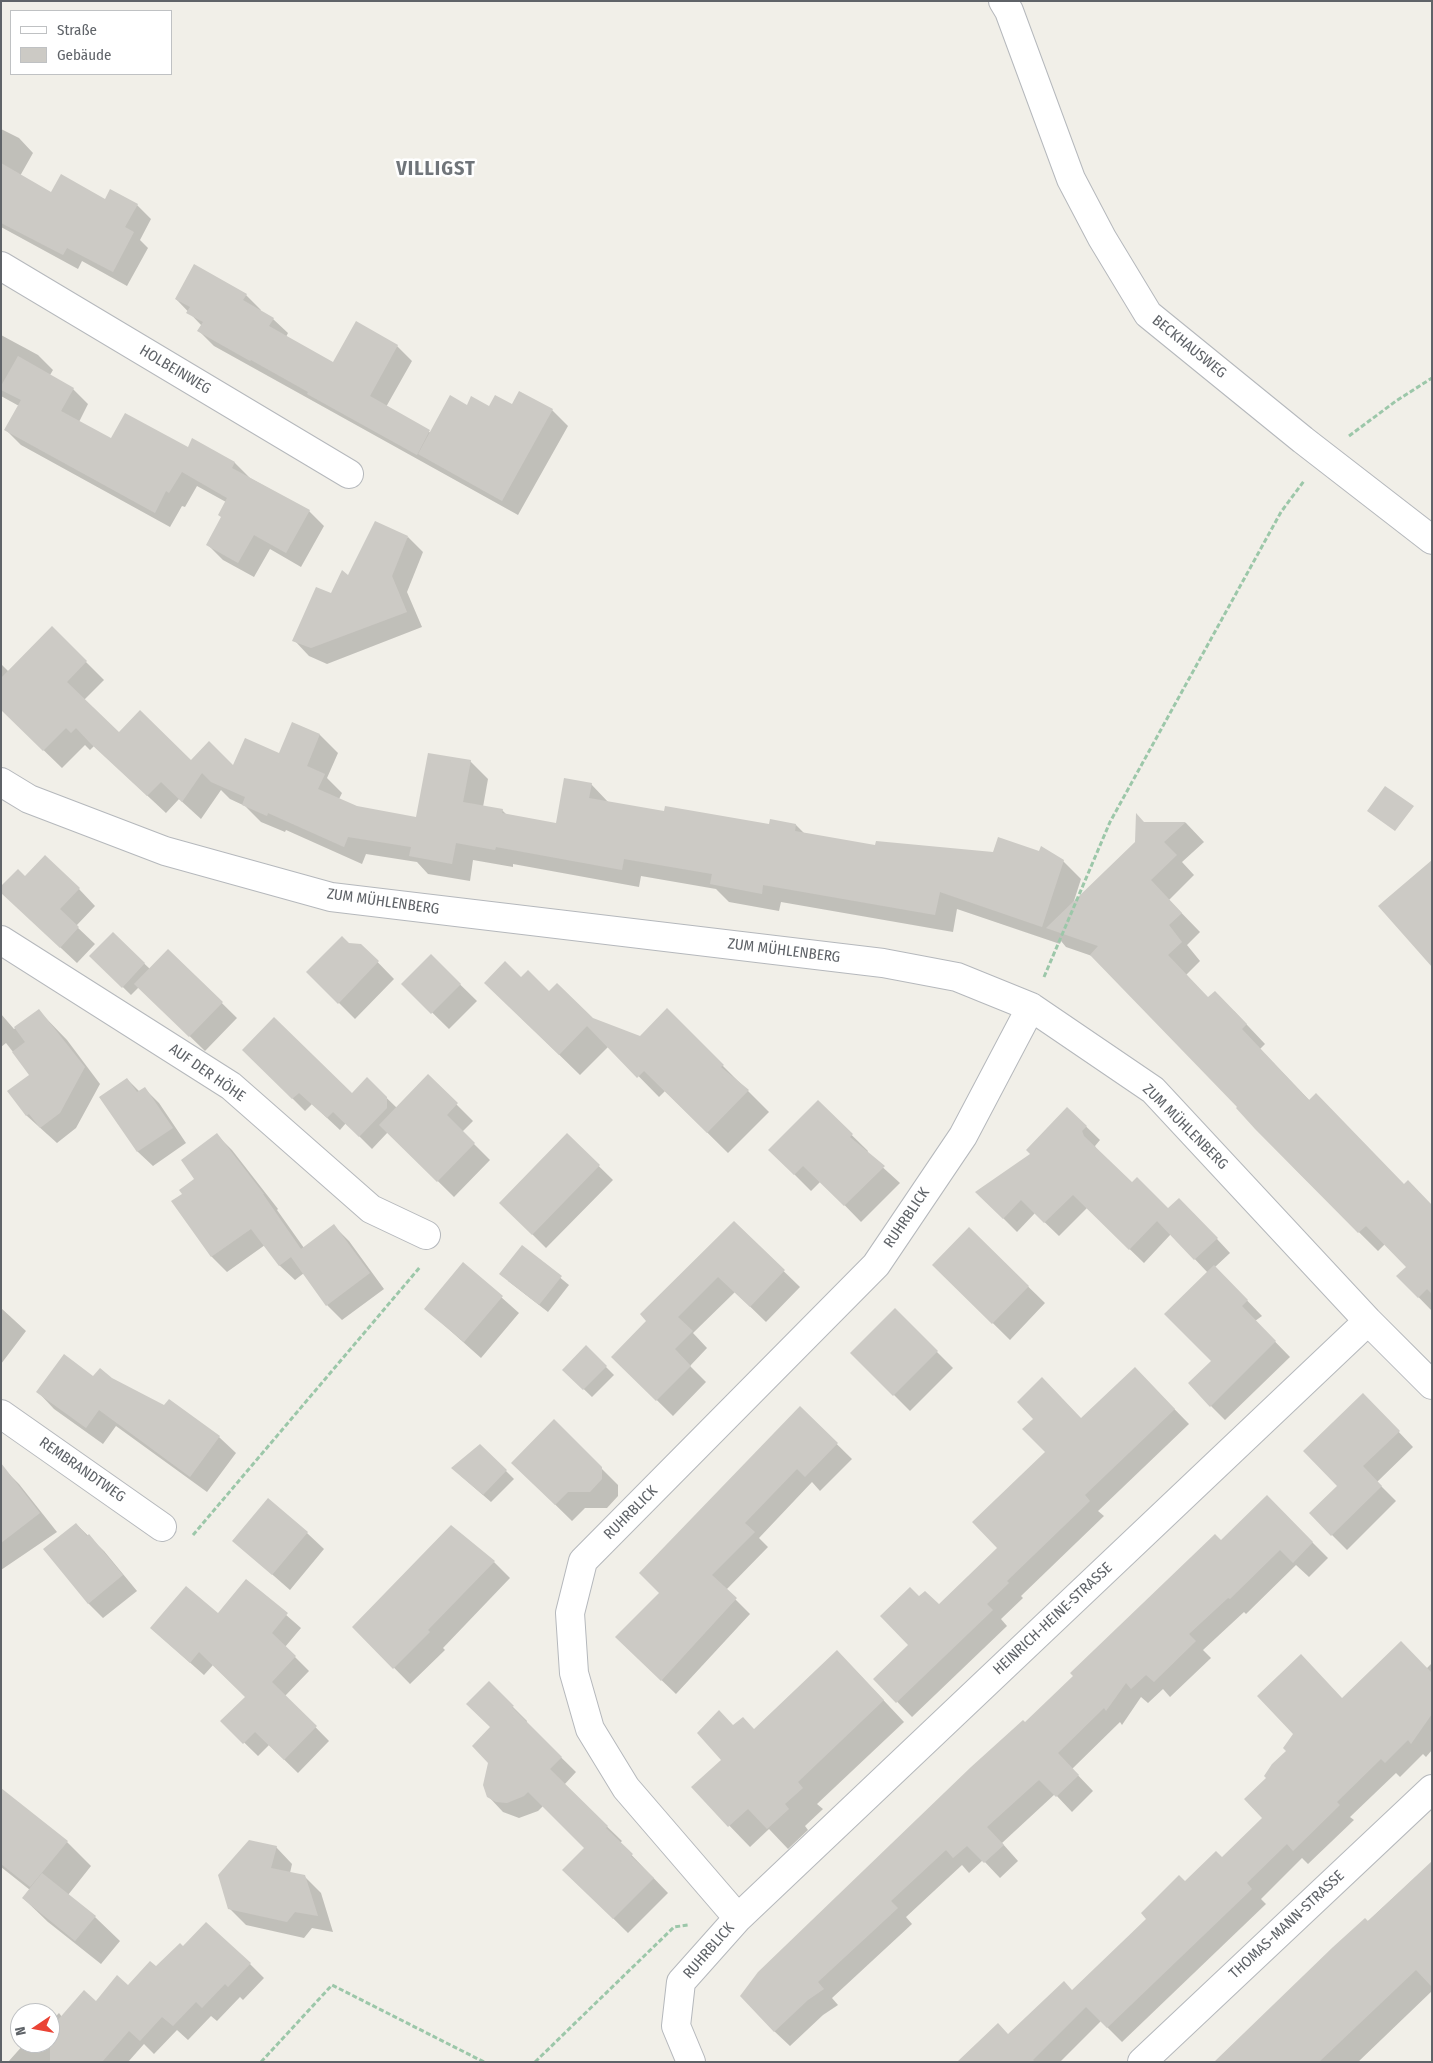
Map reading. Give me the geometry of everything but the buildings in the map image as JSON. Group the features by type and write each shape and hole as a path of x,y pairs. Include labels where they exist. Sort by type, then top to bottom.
{"street":[{"name":"BECKHAUSWEG","path":"1002,1 1009,11 1071,179 1102,238 1148,314 1303,440 1324,454 1432,540"},
{"name":"HOLBEINWEG","path":"1,266 349,474"},
{"name":"ZUM MÜHLENBERG","path":"1,782 29,799 165,851 331,897 883,963 957,977 1031,1008 1153,1090 1368,1321 1432,1385"},
{"name":"AUF DER HÖHE","path":"1,940 231,1086 371,1209 426,1235"},
{"name":"RUHRBLICK","path":"692,2062 676,2026 681,1982 738,1918 626,1788 590,1729 574,1673 570,1612 583,1561 876,1265 963,1136 1031,1008"},
{"name":"HEINRICH-HEINE-STRASSE","path":"738,1918 1368,1321"},
{"name":"REMBRANDTWEG","path":"1,1414 162,1528"},
{"name":"THOMAS-MANN-STRASSE","path":"1142,2062 1432,1789"}],"path":[{"path":"1031,1008 1110,822 1281,512 1324,454 1396,401 1432,378"},
{"path":"162,1528 192,1536 428,1257 426,1235"},
{"path":"535,2062 674,1927"},
{"path":"261,2062 332,1986 484,2062"}],"district":[{"name":"VILLIGST","path":"436,169"}]}
